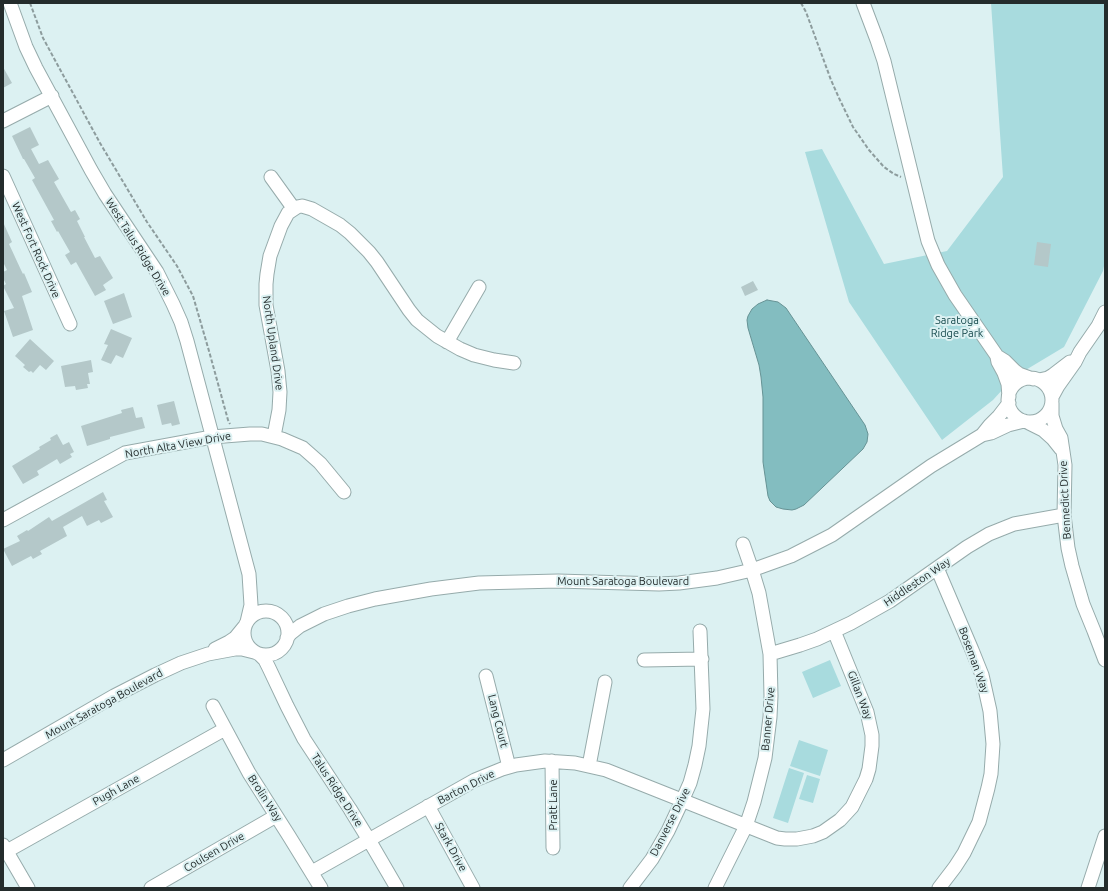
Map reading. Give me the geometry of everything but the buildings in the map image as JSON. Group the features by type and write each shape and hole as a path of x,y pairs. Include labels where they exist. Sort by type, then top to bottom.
{"street":[{"name":"West Talus Ridge Drive","path":"10,3 26,47 36,68 98,182 156,272 173,304 187,341 249,574 251,605 245,625"},
{"path":"863,3 884,61 928,241 938,266 952,290 997,356 1019,374 1044,383 1050,392 1052,400"},
{"path":"3,121 52,96"},
{"name":"West Fort Rock Drive","path":"3,176 70,324"},
{"path":"272,177 294,209 302,206 312,209 340,225 350,233 369,252 409,310 427,329 447,342 474,355 514,363"},
{"name":"North Upland Drive","path":"274,436 279,410 280,392 278,372 266,305 266,284 268,264 277,237 287,215 294,209"},
{"path":"447,342 479,286"},
{"path":"997,356 998,362 1006,377 1009,390 1008,400 1012,412 1015,416 1026,421 1033,422 1043,418 1050,409 1058,386 1098,326 1105,312"},
{"path":"1008,400 1013,386 1017,383 1027,378 1036,379 1053,376 1080,352"},
{"name":"Mount Saratoga Boulevard","path":"982,435 999,416 1008,400"},
{"name":"Bennedict Drive","path":"1052,400 1052,416 1061,438 1066,475 1064,515 1068,548 1076,586 1105,660"},
{"name":"Bennedict Drive","path":"1026,421 1035,425 1049,435 1062,453"},
{"name":"Mount Saratoga Boulevard","path":"284,643 290,634 300,626 324,614 348,606 410,592 479,583 558,581 659,584 679,583 717,578 752,570 791,556 832,535 931,466 982,435 991,433 1008,425 1026,421"},
{"name":"North Alta View Drive","path":"3,520 125,453 212,437 262,434 282,439 296,445 312,455 325,468 344,492"},
{"name":"Hiddleston Way","path":"770,654 800,645 834,631 871,612 978,540 1001,529 1029,521 1064,515"},
{"name":"Banner Drive","path":"715,888 746,826 760,778 768,737 771,696 770,654 759,593 743,544"},
{"name":"Boseman Way","path":"937,568 982,675 990,711 993,744 991,774 979,822 964,853 939,888"},
{"name":"West Talus Ridge Drive","path":"249,574 261,600 275,614"},
{"path":"259,612 275,614 286,624 287,629 284,643 278,652 268,655 256,653 246,644 244,638 245,625 250,618 259,612"},
{"name":"Mount Saratoga Boulevard","path":"275,614 293,618 324,614"},
{"name":"Mount Saratoga Boulevard","path":"208,654 235,638 245,625"},
{"name":"Danverse Drive","path":"630,888 658,850 690,783 695,765 701,733 703,709 700,631"},
{"name":"Gillan Way","path":"746,826 770,836 784,839 798,839 813,836 823,832 840,820 852,807 862,790 872,758 872,735 870,723 868,712 834,631"},
{"name":"Talus Ridge Drive","path":"280,692 278,670 280,654 284,643"},
{"name":"Mount Saratoga Boulevard","path":"3,760 134,685 181,663 208,654 235,649 242,649 256,653"},
{"name":"Talus Ridge Drive","path":"256,653 267,664 304,739 369,840 397,888"},
{"path":"644,660 702,659"},
{"name":"Lang Court","path":"486,676 509,767"},
{"path":"589,766 605,682"},
{"name":"Brolin Way","path":"213,706 249,773 321,888"},
{"name":"Pugh Lane","path":"5,848 225,729"},
{"name":"Pratt Lane","path":"552,762 553,848"},
{"name":"Barton Drive","path":"312,872 475,780 509,767 530,763 575,763 606,770 746,826"},
{"name":"Stark Drive","path":"428,806 473,888"},
{"name":"Coulsen Drive","path":"151,888 276,816"},
{"path":"1088,888 1105,836"},
{"path":"5,848 28,888"}],"path":[{"path":"30,3 43,38 100,143 147,222 177,266 193,296 230,423 227,428"},
{"path":"801,3 806,12 838,98 853,127 869,150 884,167 902,177 912,178"}],"green space":[{"name":"Saratoga Ridge Park","path":"991,3 1105,3 1105,261 1103,271 1064,347 1014,377 993,400 942,440 849,302 805,152 822,149 884,264 947,251 1003,177"},
{"path":"830,660 841,686 813,698 802,672"},
{"path":"799,740 828,750 820,776 790,766"},
{"path":"789,768 804,773 788,823 773,818"},
{"path":"807,775 820,779 813,803 799,799"}],"shaded area":[{"path":"767,300 778,302 786,308 865,425 868,434 867,442 863,449 804,505 792,510 776,507 770,501 763,462 763,397 761,377 747,320 752,309 758,304"}]}
